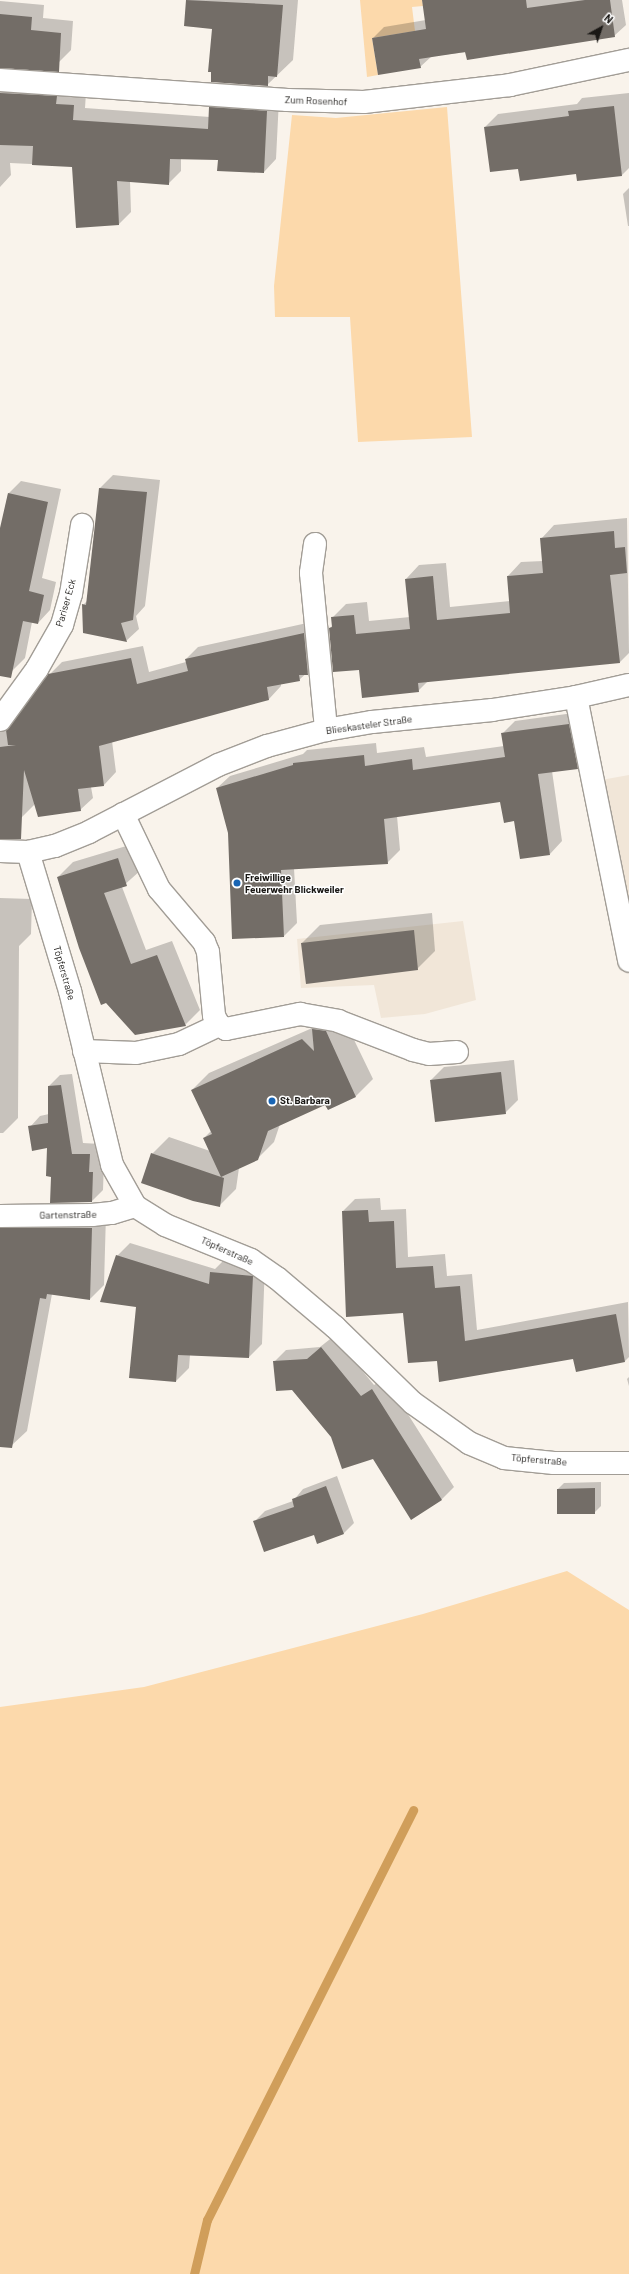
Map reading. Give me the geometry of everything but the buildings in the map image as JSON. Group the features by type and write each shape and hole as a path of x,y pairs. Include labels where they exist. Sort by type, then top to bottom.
{"street":[{"name":"Zum Rosenhof","path":"0,80 286,100 364,102 510,85 629,60"},
{"name":"Pariser Eck","path":"2,714 37,669 62,625 71,594 82,525"},
{"path":"314,544 311,573 326,730"},
{"name":"Blieskasteler Straße","path":"0,851 28,852 55,846 123,814 218,764 268,746 326,730 576,697 629,685"},
{"path":"576,697 629,961"},
{"path":"123,814 159,889 204,942 208,952 214,1016 220,1025 226,1029 300,1014 338,1021 413,1050 429,1054 457,1052"},
{"name":"Töpferstraße","path":"28,852 70,991 112,1165 135,1206 165,1225 250,1260 277,1278 335,1327 413,1403 469,1442 504,1458 554,1463 629,1463"},
{"path":"84,1051 136,1053 179,1044 220,1025"},
{"name":"Gartenstraße","path":"0,1216 92,1215 112,1213 135,1206"}],"shaded area":[{"path":"360,0 422,0 423,6 412,7 415,31 372,38 378,75 367,77"},
{"path":"447,107 472,437 358,442 350,317 275,317 274,286 292,115 336,118"},
{"path":"629,775 629,915 601,780"},
{"path":"463,921 476,1000 425,1014 381,1018 374,985 301,988 297,939"},
{"path":"567,1571 629,1610 629,2274 0,2274 0,1707 144,1687 423,1614"}],"waterway":[{"path":"194,2274 207,2220 413,1810"}],"place":[{"name":"Freiwillige Feuerwehr Blickweiler","path":"237,883"},
{"name":"St. Barbara","path":"272,1101"}]}
